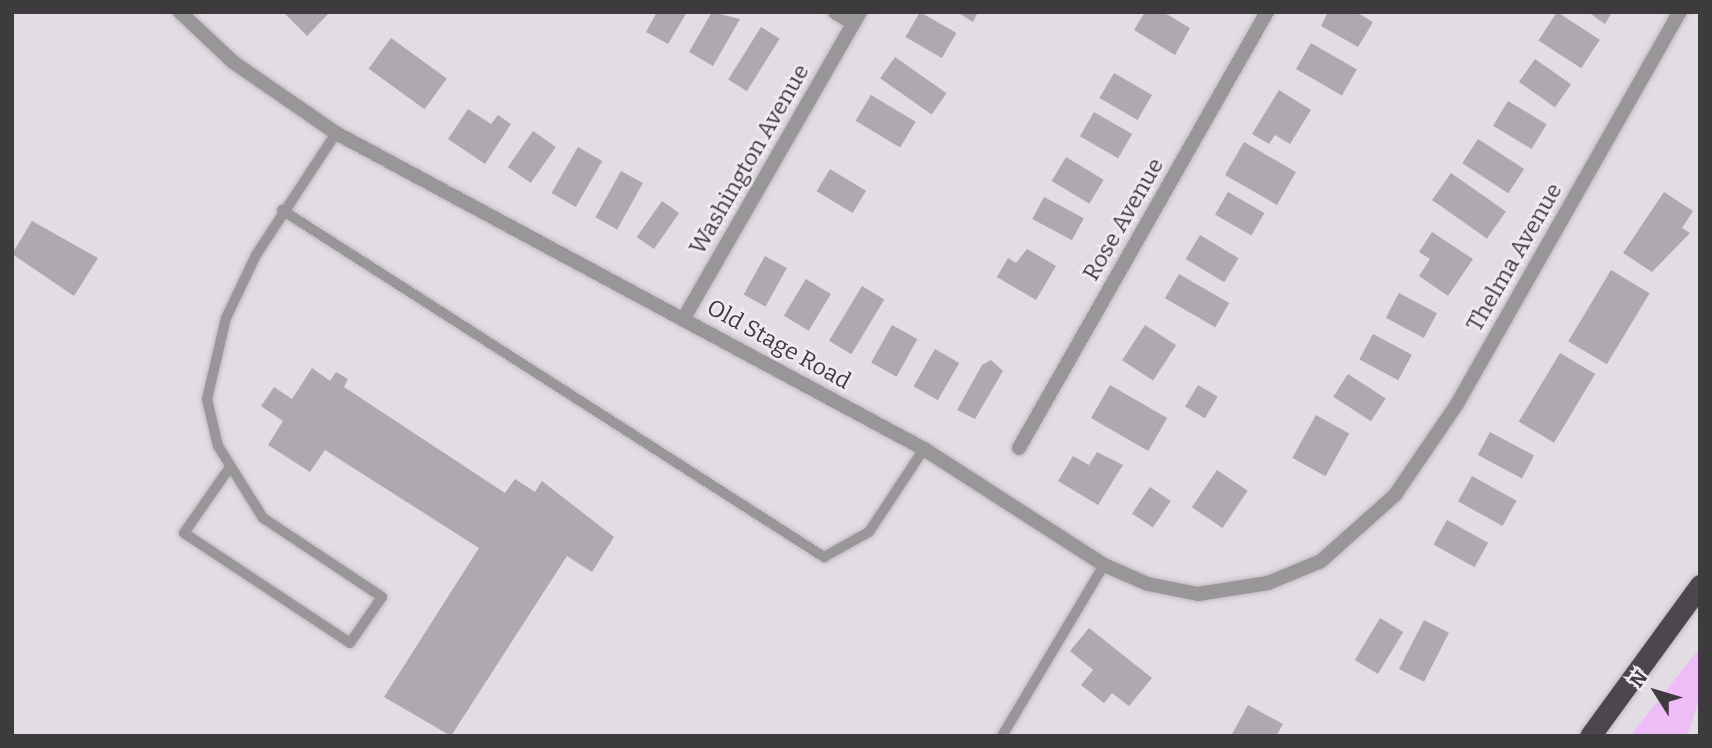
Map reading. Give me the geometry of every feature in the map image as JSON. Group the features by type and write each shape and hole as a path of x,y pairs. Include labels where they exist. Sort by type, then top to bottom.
{"highway":[{"path":"1590,736 1700,585"}],"street":[{"name":"Old Stage Road","path":"180,12 233,62 336,133 924,449 1104,565 1148,584 1198,594 1268,583 1321,561 1376,518"},
{"path":"835,12 857,18"},
{"name":"Rose Avenue","path":"1019,448 1267,12"},
{"name":"Thelma Avenue","path":"1376,518 1457,404 1680,12"},
{"name":"Washington Avenue","path":"684,318 857,18"}],"lane":[{"path":"230,467 184,533 350,643 382,597 263,518 230,467 207,399 226,318 282,210 336,133"},
{"path":"282,210 824,557 869,532 924,449"},
{"path":"1002,736 1104,565"}],"shaded area":[{"path":"1700,648 1700,696 1687,736 1630,736"}],"building":[{"path":"283,12 330,12 307,36"},
{"path":"657,12 687,12 668,44 646,32"},
{"path":"712,12 740,19 713,66 689,52"},
{"path":"920,12 956,33 942,58 906,37"},
{"path":"957,12 978,12 973,22"},
{"path":"1145,12 1163,12 1190,28 1175,55 1134,30"},
{"path":"1328,12 1356,12 1373,22 1358,47 1321,26"},
{"path":"1557,12 1600,40 1581,68 1538,41"},
{"path":"1588,12 1612,12 1605,24"},
{"path":"761,27 780,39 747,91 728,80"},
{"path":"391,38 447,79 424,109 369,69"},
{"path":"1311,43 1357,70 1342,95 1296,69"},
{"path":"895,57 947,93 932,114 880,78"},
{"path":"1535,59 1571,84 1555,107 1519,82"},
{"path":"1114,73 1152,95 1138,120 1100,98"},
{"path":"1279,90 1311,110 1290,144 1275,135 1269,144 1252,134"},
{"path":"871,95 916,122 900,147 856,121"},
{"path":"1508,101 1547,124 1532,149 1493,126"},
{"path":"468,109 491,124 498,115 511,124 485,164 448,139"},
{"path":"1094,112 1132,134 1118,158 1080,136"},
{"path":"533,131 556,147 531,183 508,167"},
{"path":"1478,139 1524,169 1508,193 1462,163"},
{"path":"1244,142 1296,172 1277,205 1225,175"},
{"path":"578,147 602,161 576,207 552,193"},
{"path":"1066,157 1104,180 1089,204 1052,181"},
{"path":"830,169 866,191 853,213 817,191"},
{"path":"621,171 643,183 617,229 595,217"},
{"path":"1451,173 1506,211 1487,238 1432,200"},
{"path":"1228,192 1264,213 1251,236 1215,215"},
{"path":"1664,192 1693,211 1682,228 1690,233 1652,272 1623,253"},
{"path":"1044,197 1084,218 1072,240 1032,219"},
{"path":"662,201 679,213 654,249 637,237"},
{"path":"32,221 98,258 74,296 12,254"},
{"path":"1432,232 1473,259 1448,296 1419,276 1430,259 1419,252"},
{"path":"1200,235 1239,258 1224,282 1186,259"},
{"path":"1027,249 1056,266 1036,300 997,277 1008,258 1016,263"},
{"path":"765,256 787,268 766,307 744,294"},
{"path":"1611,270 1650,293 1607,364 1568,341"},
{"path":"1179,274 1229,303 1215,327 1165,298"},
{"path":"806,279 831,294 809,331 784,316"},
{"path":"862,286 884,299 851,354 829,341"},
{"path":"1399,293 1437,313 1424,338 1386,318"},
{"path":"892,325 917,339 897,377 871,363"},
{"path":"1145,325 1176,345 1153,380 1122,360"},
{"path":"1373,334 1412,355 1398,380 1359,360"},
{"path":"935,349 959,363 938,400 914,386"},
{"path":"1560,353 1595,374 1554,443 1519,422"},
{"path":"991,360 1003,371 975,419 957,410 982,365"},
{"path":"312,368 330,381 336,372 348,379 344,387 505,493 515,479 535,492 542,481 614,537 592,572 567,556 451,736 384,697 479,548 325,450 310,472 268,445 283,421 261,406 274,387 292,399"},
{"path":"1348,374 1386,399 1371,421 1333,397"},
{"path":"1110,385 1167,418 1148,451 1091,418"},
{"path":"1198,385 1218,397 1205,418 1185,406"},
{"path":"1316,415 1349,433 1325,476 1292,458"},
{"path":"1490,432 1534,455 1522,478 1478,455"},
{"path":"1097,452 1123,465 1098,505 1058,481 1073,456 1089,465"},
{"path":"1217,470 1248,491 1223,528 1192,507"},
{"path":"1472,476 1517,501 1503,526 1458,501"},
{"path":"1150,487 1171,501 1153,528 1132,514"},
{"path":"1447,520 1488,543 1475,567 1433,544"},
{"path":"1380,618 1403,632 1378,674 1355,660"},
{"path":"1424,620 1449,633 1424,682 1399,669"},
{"path":"1089,628 1152,678 1129,706 1112,693 1104,703 1081,685 1093,670 1070,651"},
{"path":"1248,705 1283,724 1276,736 1231,736"}]}
